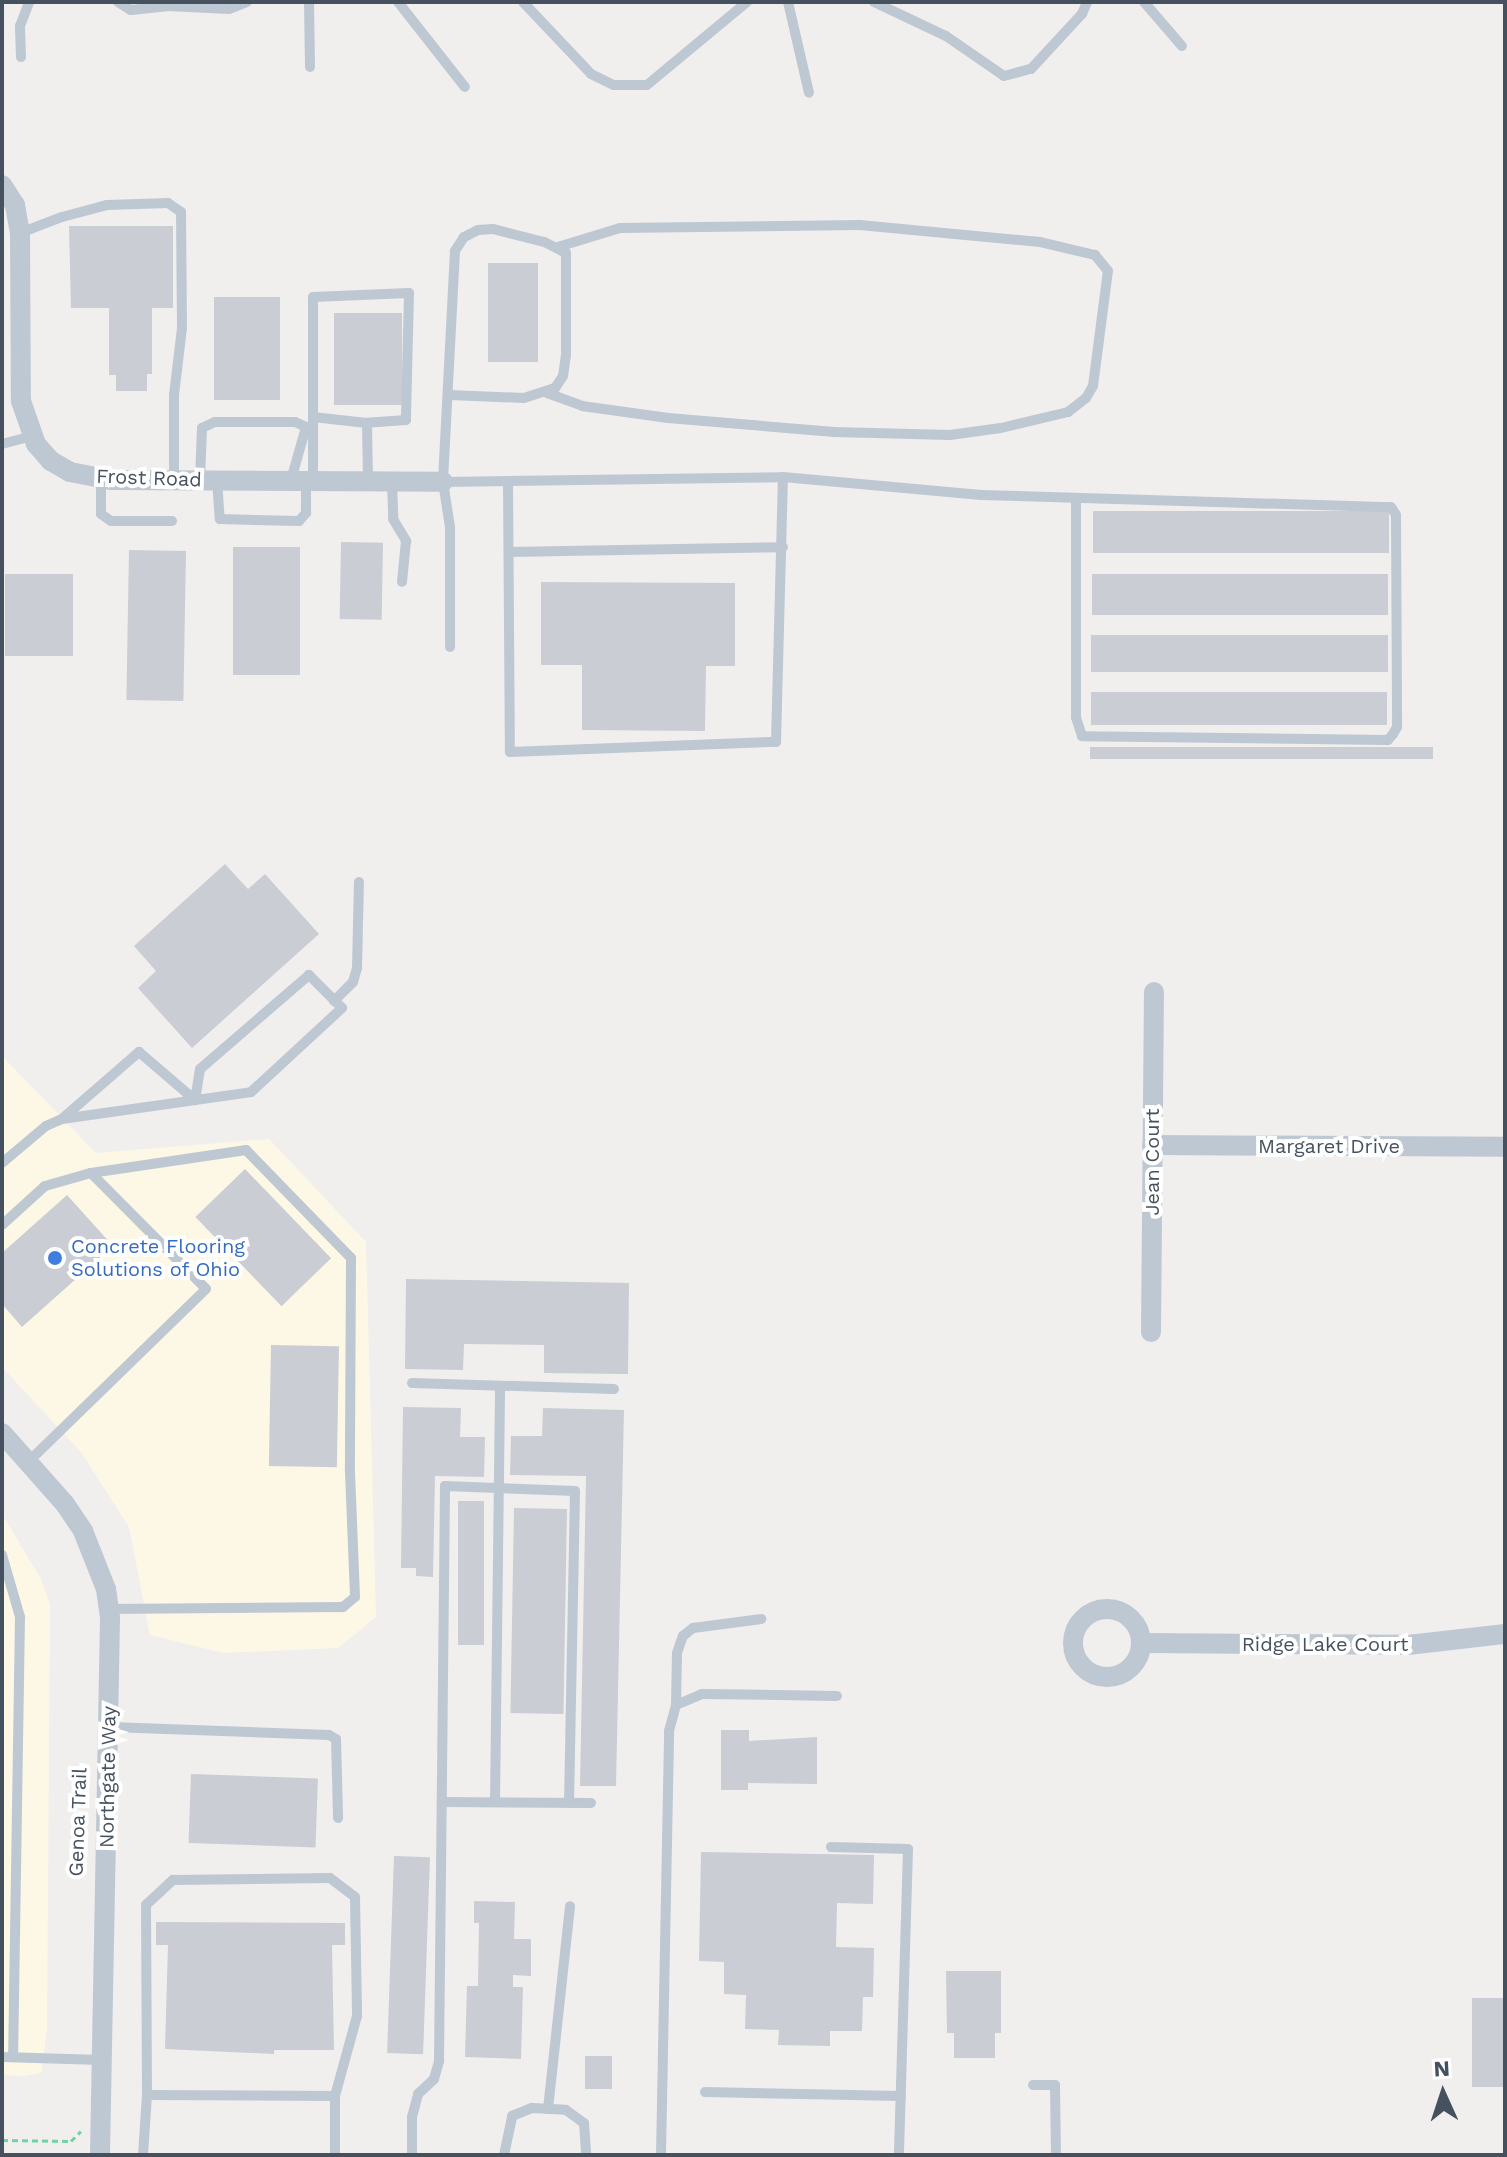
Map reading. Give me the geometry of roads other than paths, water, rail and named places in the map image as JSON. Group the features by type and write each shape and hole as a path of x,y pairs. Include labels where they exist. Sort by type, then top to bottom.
{"street":[{"name":"Frost Road","path":"2,185 15,205 20,233 18,370 21,401 32,436 51,461 70,472 101,478 443,482"},
{"name":"Jean Court","path":"1151,1332 1154,992"},
{"name":"Margaret Drive","path":"1152,1145 1505,1147"},
{"name":"Northgate Way","path":"2,1433 65,1504 83,1531 96,1559 109,1609 110,1727 100,2155"},
{"name":"Ridge Lake Court","path":"1144,1643 1408,1645 1505,1634"}],"lane":[{"path":"21,57 20,26 29,2"},
{"path":"118,2 131,10 167,3 229,9 247,2"},
{"path":"309,2 310,67"},
{"path":"398,2 465,87"},
{"path":"523,2 591,74 614,85 647,85 747,2"},
{"path":"788,2 809,93"},
{"path":"874,2 946,36 1004,76 1031,69 1082,14 1087,2"},
{"path":"1144,2 1182,46"},
{"path":"20,233 107,205 168,203 181,212 182,328 174,395 174,481"},
{"path":"449,395 524,398 547,393 596,408 834,432 950,435 1001,428 1068,412 1086,398 1093,386 1108,271 1095,255 1040,242 860,225 620,228 558,247"},
{"path":"450,647 450,527 443,482 455,251 464,237 478,230 493,229 558,247 566,253 566,355 563,376 547,393"},
{"path":"303,480 313,417 313,297 409,293 406,420 367,423 313,417"},
{"path":"215,422 295,422 306,427 303,480 306,513 299,521 220,519 208,480 202,428 215,422"},
{"path":"367,423 368,481"},
{"path":"2,444 32,436"},
{"path":"443,482 783,477 967,494 1076,500 1391,507 1396,515 1397,727 1393,734 1388,740 1082,736 1076,717 1076,500"},
{"path":"508,482 510,752 776,742 783,477"},
{"path":"101,478 101,514 111,521 172,521"},
{"path":"392,481 393,519 406,541 402,582"},
{"path":"509,552 783,547"},
{"path":"334,1001 353,982 357,968 359,882"},
{"path":"2,1163 46,1126 62,1119 195,1100 251,1092 342,1008 309,975 200,1069 195,1100"},
{"path":"62,1119 139,1052 195,1100"},
{"path":"2,1225 45,1186 91,1173 246,1150 351,1258 350,1472 355,1597 343,1607 109,1609"},
{"path":"28,1462 206,1289 91,1173"},
{"path":"412,1383 614,1389"},
{"path":"495,1802 500,1386"},
{"path":"412,2155 412,2117 418,2094 434,2079 439,2061 445,1486 575,1491 569,1803"},
{"path":"2,1555 20,1617 8,2057 102,2060"},
{"path":"661,2155 669,1731 676,1705 677,1653 683,1636 693,1628 761,1619"},
{"path":"676,1705 702,1694 837,1696"},
{"path":"110,1727 329,1735 336,1739 338,1818"},
{"path":"442,1802 591,1803"},
{"path":"831,1847 908,1849 899,2155"},
{"path":"143,2155 147,2095 146,1905 173,1880 330,1878 355,1897 357,2016 335,2096 335,2155"},
{"path":"548,2109 570,1906"},
{"path":"1033,2085 1055,2085 1056,2155"},
{"path":"705,2092 901,2096"},
{"path":"147,2095 335,2096"},
{"path":"504,2155 512,2116 532,2108 566,2110 584,2123 586,2155"}],"place":[{"name":"Concrete Flooring Solutions of Ohio","path":"55,1258"}]}
